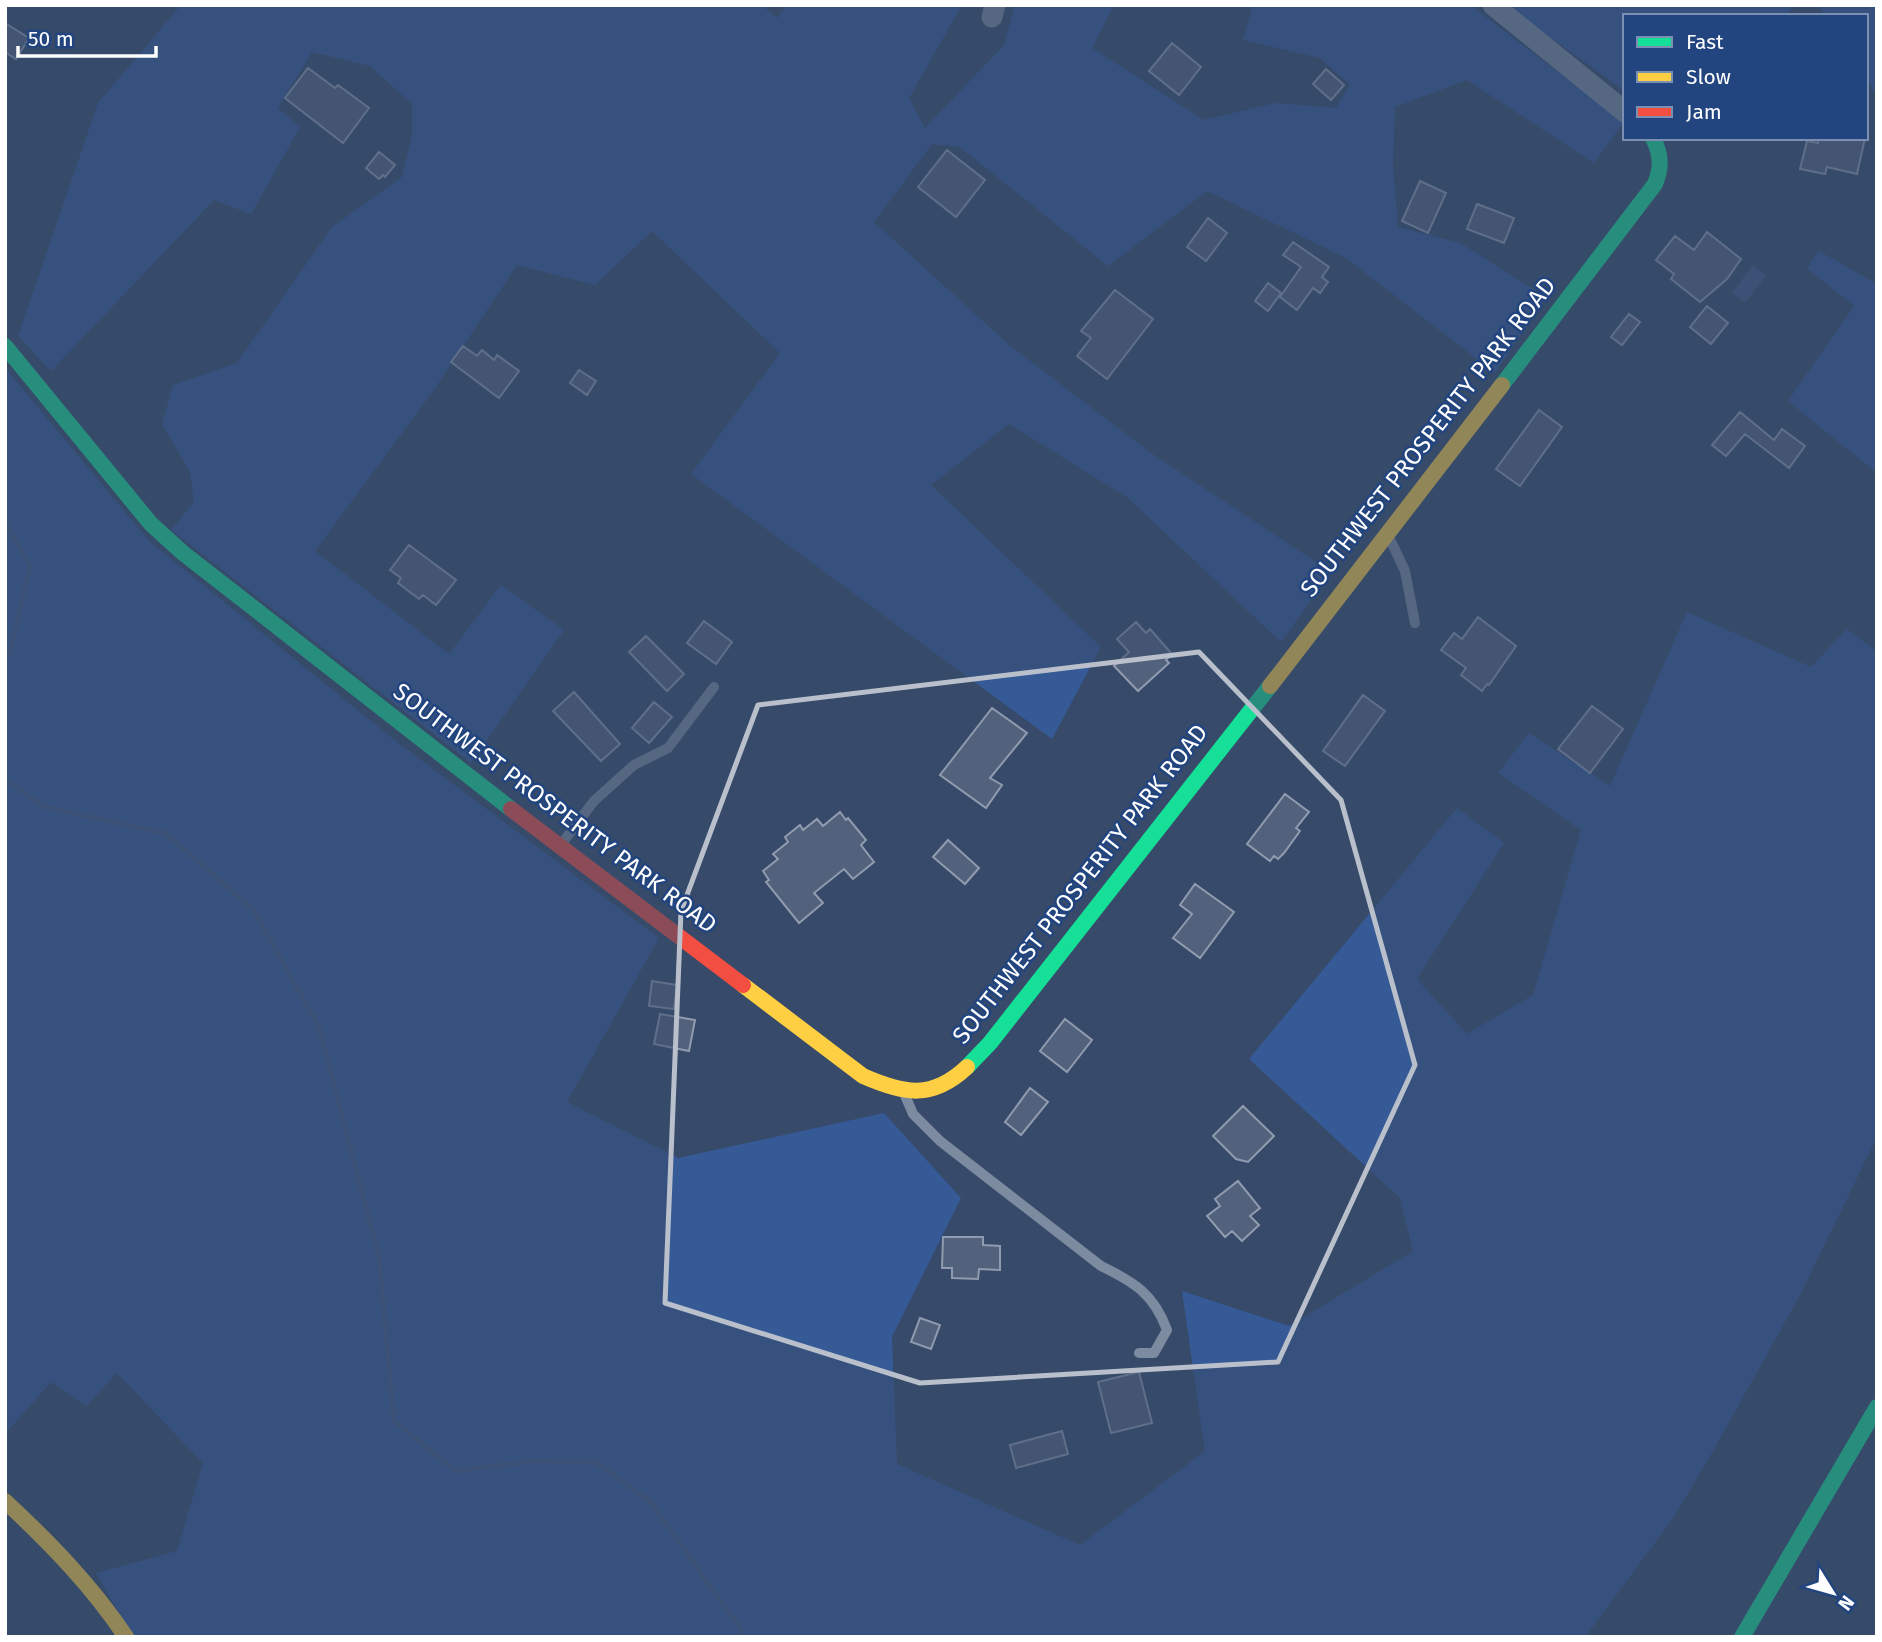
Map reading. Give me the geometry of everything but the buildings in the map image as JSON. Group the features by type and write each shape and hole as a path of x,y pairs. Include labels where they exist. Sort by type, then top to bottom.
{"main road":[{"name":"SOUTHWEST PROSPERITY PARK ROAD","path":"5,346 151,524 183,553 863,1076 903,1091 929,1091 948,1084 968,1068 1086,923 1657,183 1661,158 1654,140"},
{"path":"1742,1637 1877,1407"},
{"path":"5,1501 54,1546 83,1578 126,1637"}],"street":[{"path":"1493,5 1623,110"}],"lane":[{"path":"1387,535 1405,571 1415,623"},
{"path":"560,845 594,800 634,765 668,748 714,687"},
{"path":"903,1091 913,1114 940,1141 1101,1266 1142,1290 1160,1310 1167,1330 1154,1353 1139,1353"}],"highlighted area":[{"path":"1199,652 1341,800 1415,1065 1278,1362 920,1383 665,1303 681,911 758,705"}],"shaded area":[{"path":"181,5 762,5 777,18 787,5 962,5 909,98 925,128 1004,45 1015,5 1114,5 1092,48 1204,120 1275,103 1336,108 1350,85 1320,58 1243,40 1253,5 1470,5 1623,123 1594,163 1467,80 1395,107 1393,165 1398,227 1460,243 1546,297 1495,373 1346,258 1207,191 1108,266 960,147 932,144 874,222 1009,345 1151,453 1331,572 1281,642 1128,498 1009,424 931,485 1101,647 1052,739 691,474 780,353 652,231 595,285 517,265 433,391 315,551 449,654 501,585 564,630 471,763 171,530 194,502 190,472 162,424 173,385 237,363 332,227 402,177 412,135 412,104 370,66 312,52 278,108 300,127 251,214 214,200 51,371 18,336 98,103"},
{"path":"1505,5 1794,5 1787,14 1623,14 1623,90"},
{"path":"1818,5 1877,5 1877,97 1868,81 1868,14 1824,14"},
{"path":"1819,251 1877,284 1877,473 1788,401 1854,306 1807,268"},
{"path":"1753,265 1766,276 1745,303 1732,293"},
{"path":"5,368 150,542 397,742 659,938 567,1102 678,1158 884,1113 961,1198 892,1337 897,1464 1080,1545 1205,1451 1182,1291 1289,1326 1413,1251 1400,1198 1249,1059 1457,808 1504,843 1417,979 1467,1034 1533,995 1581,830 1498,773 1529,733 1610,786 1687,612 1811,667 1847,629 1877,652 1877,1137 1800,1295 1717,1444 1674,1517 1585,1637 133,1637 96,1573 177,1551 203,1463 117,1373 86,1406 51,1382 5,1434"}],"waterway":[{"path":"5,522 30,566 10,652 5,656"},
{"path":"5,779 45,807 165,833 253,909 319,1027 379,1257 394,1421 456,1471 532,1461 595,1462 650,1501 741,1630 741,1637"}],"traffic: fast":[{"path":"1502,385 1655,184 1660,161 1654,140"},
{"path":"5,346 151,524 183,553 511,809"},
{"path":"967,1067 990,1043 1270,686"},
{"path":"1742,1637 1877,1407"}],"traffic: slow":[{"path":"1270,686 1502,385"},
{"path":"743,985 863,1076 878,1082 905,1090 930,1089 954,1078 967,1067"},
{"path":"5,1501 70,1566 126,1637"}],"traffic: jam":[{"path":"511,809 743,985"}]}
